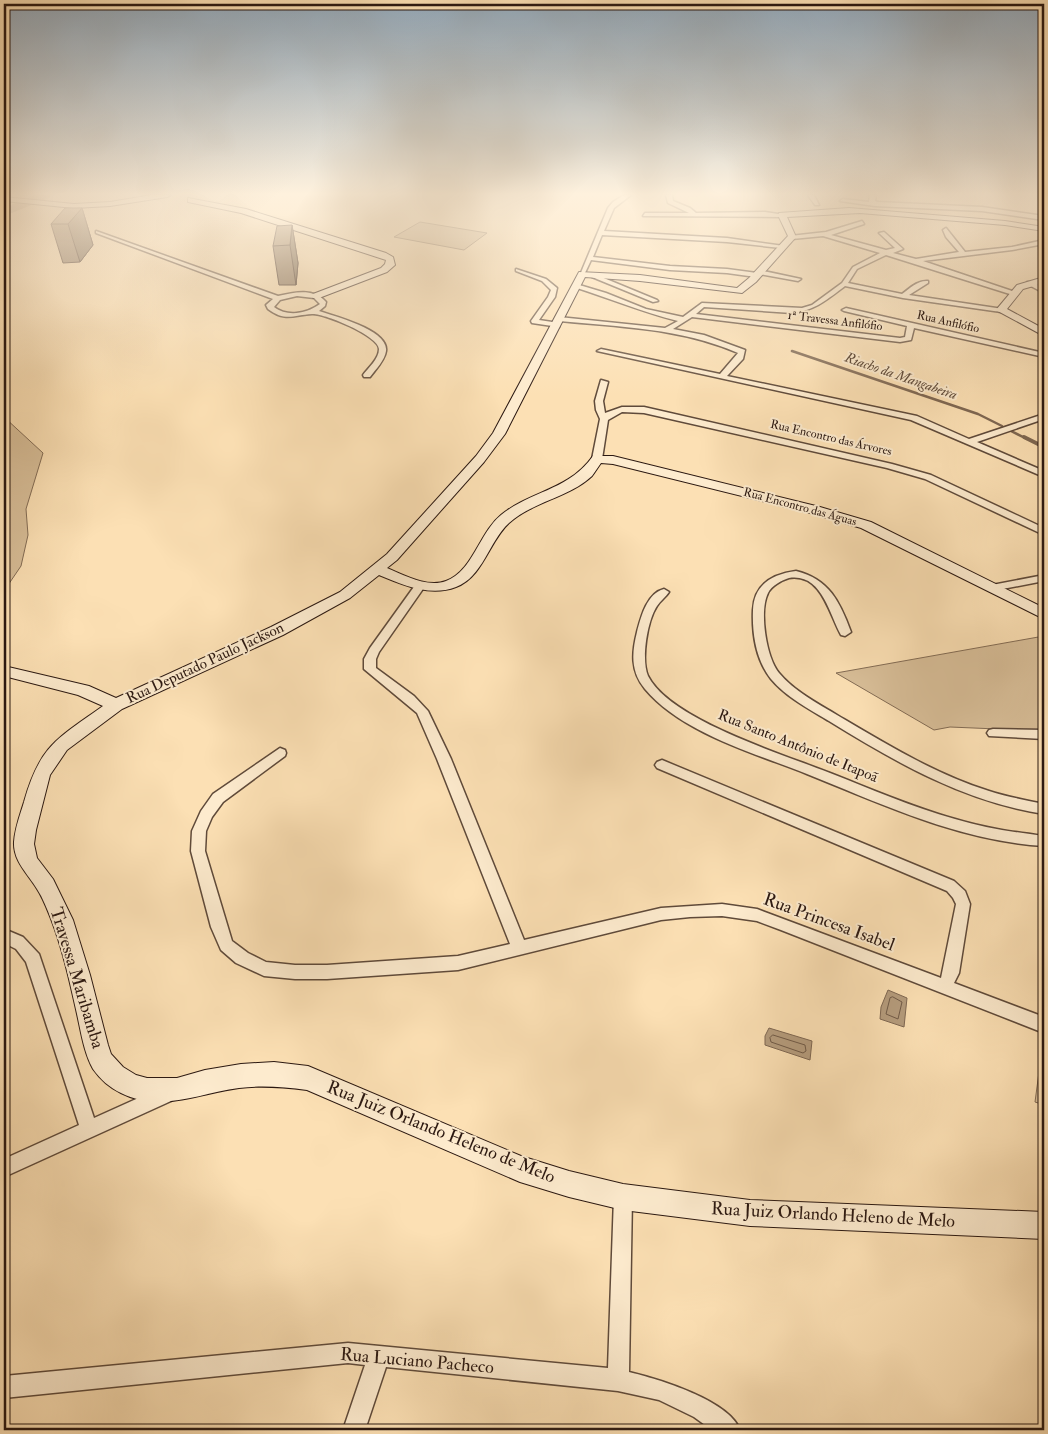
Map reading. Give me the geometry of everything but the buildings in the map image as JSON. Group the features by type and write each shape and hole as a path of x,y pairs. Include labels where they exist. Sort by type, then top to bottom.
{"main road":[{"path":"316,296 384,270 390,262"},
{"path":"582,274 640,278 733,291 741,290 767,262"},
{"name":"Rua Deputado Paulo Jackson","path":"344,595 405,544 419,525 491,446 507,421 582,274"},
{"path":"1044,280 1020,287 1013,293 1001,310 1044,333"},
{"path":"376,570 420,586 442,587 453,585 472,566 496,527 508,516 577,480 587,473 597,458"},
{"name":"Rua Encontro das Águas","path":"597,458 613,460 842,517 886,534 1044,614"},
{"name":"Rua Deputado Paulo Jackson","path":"4,671 83,690 116,705 277,631 344,595 393,576"},
{"name":"Travessa Maribamba","path":"116,705 61,745 49,760 41,776 24,844 28,861 46,885 62,920 102,1061 114,1074 130,1085 147,1090 177,1090"},
{"name":"Rua Juiz Orlando Heleno de Melo","path":"177,1090 205,1082 241,1076 274,1074 308,1078 520,1168 568,1184 623,1197 750,1213 1044,1226"}],"street":[{"path":"180,262 278,298"},
{"path":"582,274 588,262"},
{"path":"621,262 670,268 758,273 798,279"},
{"path":"664,331 687,318 696,308 705,305 798,311 814,306 844,284 854,268 867,262"},
{"path":"918,262 1013,293"},
{"path":"518,270 544,280 555,289 535,321 540,323 557,322 664,331 697,336 742,352 740,357 722,376"},
{"path":"594,276 655,300"},
{"path":"902,296 926,282"},
{"path":"1029,283 1044,290"},
{"path":"844,284 902,296 1001,310"},
{"path":"576,286 604,294 644,310 687,318"},
{"path":"297,294 316,296 321,299 323,305 313,312 296,315 278,313 270,308 270,304 278,298 297,294"},
{"name":"Rua Anfilófio","path":"846,310 1044,355"},
{"path":"313,312 373,334 382,342 384,347 381,356 367,375"},
{"name":"1ª Travessa Anfilófio","path":"687,318 768,323 900,340 908,338 911,325"},
{"path":"601,351 914,418 1044,474"},
{"path":"597,458 604,419 598,403 604,382"},
{"name":"Rua Encontro das Árvores","path":"604,419 612,412 619,410 644,410 889,466 928,477 1044,532"},
{"path":"971,442 1044,416"},
{"path":"845,632 840,613 814,579 804,576 786,576 768,585 762,592 758,616 764,651 775,676 785,685 830,716 933,776 993,799 1044,809"},
{"path":"992,588 1044,578"},
{"path":"420,586 374,651 370,659 370,668 378,676 410,698 422,711 520,949"},
{"name":"Rua Santo Antônio de Itapoã","path":"664,592 649,609 639,655 639,666 649,686 685,716 764,752 920,813 986,833 1021,840 1044,841"},
{"path":"993,733 1044,735"},
{"name":"Rua Princesa Isabel","path":"280,753 218,798 206,814 199,831 198,851 219,928 226,945 236,954 264,969 295,972 458,963 661,914 722,910 757,915 1044,1025"},
{"path":"662,765 956,890 963,904 951,973 945,986"},
{"path":"4,936 16,939 34,959 89,1130"},
{"name":"Rua Juiz Orlando Heleno de Melo","path":"4,1168 177,1090"},
{"path":"618,1380 623,1197"},
{"name":"Rua Luciano Pacheco","path":"4,1387 348,1353 618,1380 661,1390 702,1409 729,1430"},
{"path":"354,1430 379,1356"}],"shaded area":[{"path":"4,417 43,453 26,509 28,535 21,566 4,591"},
{"path":"1044,636 1044,731 950,727 934,730 836,673"},
{"path":"1039,1072 1044,1074 1044,1105 1035,1102"}],"water":[{"path":"888,990 907,998 904,1027 880,1019 881,1007"},
{"path":"769,1028 812,1041 810,1060 765,1045 765,1036"}],"waterway":[{"name":"Riacho da Mangabeira","path":"792,351 978,414 1002,426"},
{"name":"Riacho da Mangabeira","path":"1009,430 1027,439"},
{"name":"Riacho da Mangabeira","path":"1024,437 1044,447"}]}
